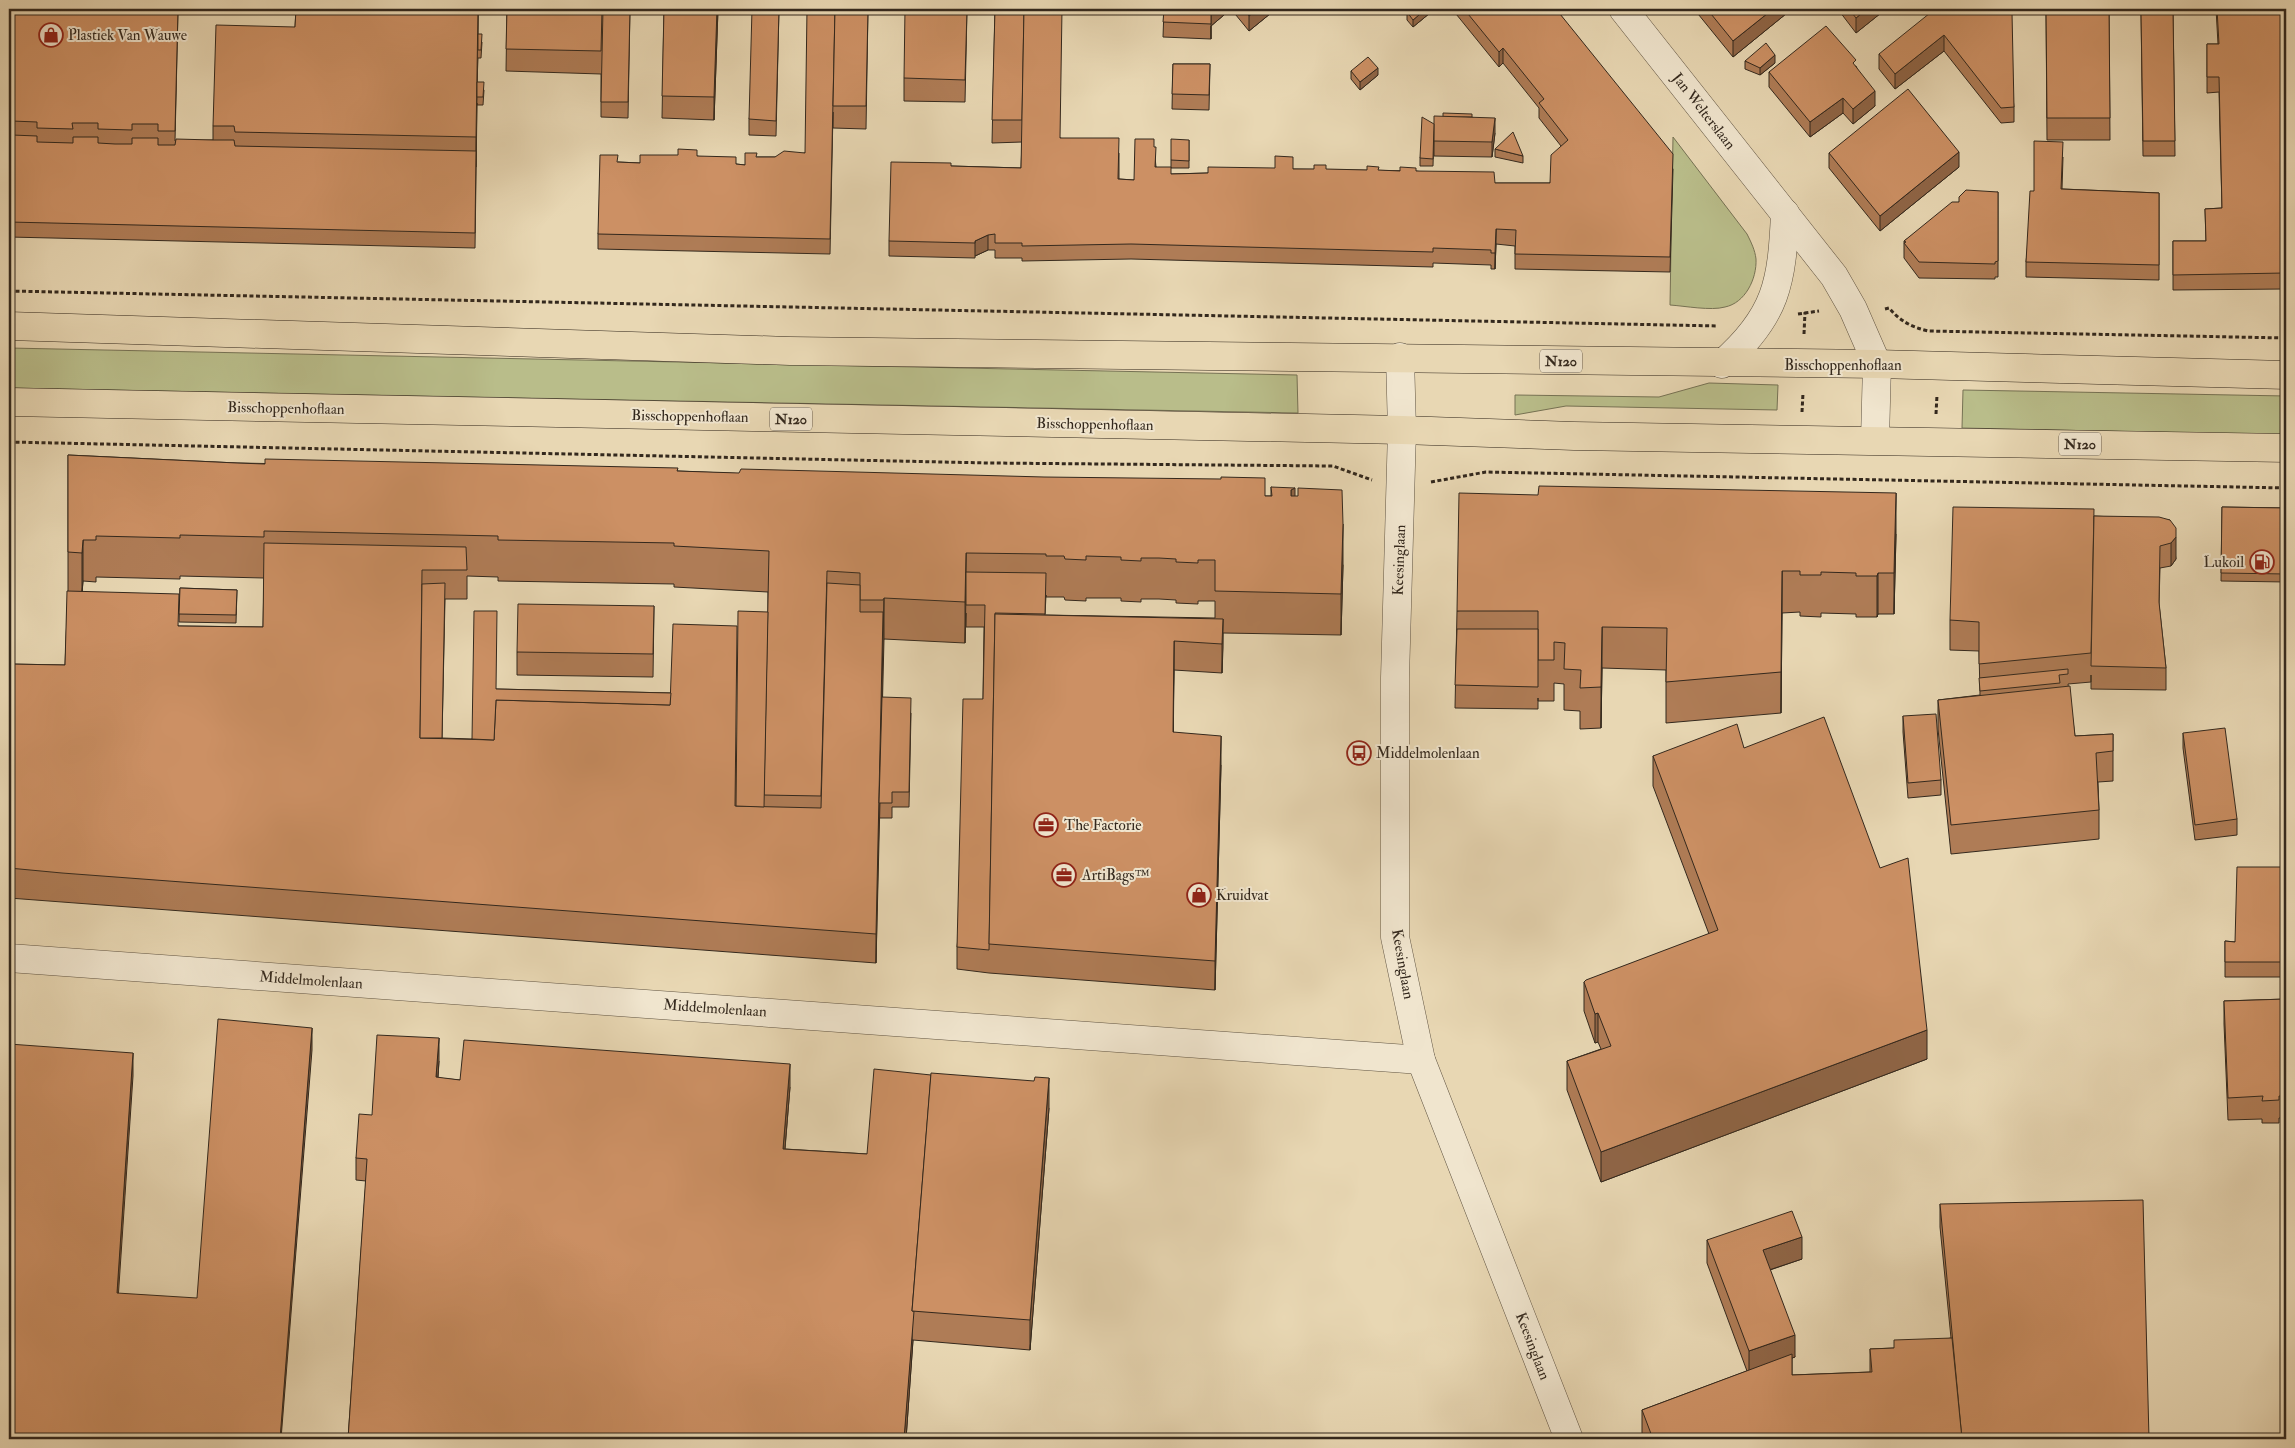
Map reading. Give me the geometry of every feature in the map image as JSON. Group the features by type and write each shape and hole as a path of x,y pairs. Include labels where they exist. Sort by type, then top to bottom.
{"main road":[{"name":"Bisschoppenhoflaan","path":"9,326 790,351 1400,358 1722,364 1877,364 2286,375"},
{"name":"Bisschoppenhoflaan","path":"9,402 1402,430 1574,436 2286,448"}],"street":[{"name":"Jan Welterslaan","path":"1623,9 1834,276 1853,309 1877,364 1874,440"},
{"path":"1722,364 1750,336 1770,306 1781,273 1785,213"},
{"path":"1400,358 1402,430"},
{"name":"Keesinglaan","path":"1402,430 1396,678 1395,937 1422,1060 1569,1439"},
{"name":"Middelmolenlaan","path":"9,958 1422,1060"}],"path":[{"path":"9,291 1715,326 1759,323 1805,312 1889,308 1899,319 1912,327 1940,332 2286,338"},
{"path":"1933,481 1940,332"},
{"path":"9,442 989,463 1333,466 1368,480 1439,482 1486,472 2286,488"}],"green space":[{"path":"1673,137 1747,234 1754,249 1756,267 1752,282 1744,295 1732,305 1719,308 1705,308 1670,305"},
{"path":"9,348 1297,375 1298,413 9,388"},
{"path":"1709,383 1778,385 1777,410 1566,406 1515,415 1515,395 1659,397"},
{"path":"1963,390 2286,396 2286,435 1962,428"}],"building":[{"path":"9,9 178,9 175,131 158,131 158,124 132,124 132,130 98,129 98,123 72,123 73,129 37,128 37,122 12,121 12,127 9,127"},
{"path":"296,9 478,9 476,137 235,132 234,126 213,126 216,25 295,27"},
{"path":"507,9 602,9 601,51 506,49"},
{"path":"603,9 630,9 628,102 601,102"},
{"path":"664,9 717,9 714,97 662,96"},
{"path":"752,9 779,9 776,121 749,119"},
{"path":"807,9 835,9 830,239 598,234 600,155 618,155 617,162 640,163 640,155 678,155 678,149 697,150 697,156 736,157 736,164 745,165 745,153 757,153 756,157 775,157 784,151 805,153"},
{"path":"835,9 868,9 866,106 833,106"},
{"path":"905,9 967,9 965,80 904,78"},
{"path":"995,9 1024,9 1022,120 992,120"},
{"path":"1024,9 1062,9 1060,138 1119,138 1118,179 1134,180 1135,139 1154,139 1154,147 1156,147 1155,167 1171,167 1171,174 1208,173 1208,167 1275,168 1275,156 1293,157 1293,169 1314,169 1314,165 1326,165 1326,169 1367,170 1367,166 1379,167 1378,170 1400,171 1400,167 1416,168 1416,171 1494,172 1495,183 1550,183 1551,155 1568,140 1539,103 1544,99 1503,48 1499,52 1464,9 1556,9 1673,154 1670,257 1515,254 1516,230 1496,229 1495,253 1491,253 1491,250 1433,248 1433,252 1131,244 1022,246 1022,243 995,243 995,234 988,235 975,241 975,243 889,241 891,162 951,163 951,166 1021,168"},
{"path":"1164,9 1214,9 1211,11 1211,24 1163,22"},
{"path":"1244,9 1257,9 1249,16"},
{"path":"1411,9 1426,9 1413,20 1407,12"},
{"path":"1707,9 1773,9 1733,41"},
{"path":"1849,9 1867,9 1856,18"},
{"path":"1935,9 2004,9 2004,13 2012,13 2014,107 2001,108 1944,35 1895,74 1879,54"},
{"path":"2046,9 2109,9 2110,118 2047,118"},
{"path":"2217,9 2281,9 2281,43 2282,48 2284,47 2285,68 2282,68 2284,273 2173,275 2173,241 2206,241 2205,209 2222,208 2219,77 2207,77 2207,44 2219,44"},
{"path":"2141,12 2173,12 2175,141 2143,141"},
{"path":"1826,26 1856,60 1853,63 1875,91 1853,109 1843,98 1810,122 1769,72"},
{"path":"478,34 482,34 481,50 478,50"},
{"path":"1766,43 1775,55 1760,68 1745,61"},
{"path":"1368,57 1378,68 1360,82 1351,71"},
{"path":"1173,64 1210,64 1209,95 1172,94"},
{"path":"477,82 484,82 483,97 477,97"},
{"path":"1908,89 1959,152 1880,216 1829,153"},
{"path":"1443,113 1472,114 1472,117 1443,117"},
{"path":"1434,116 1495,118 1492,142 1434,141"},
{"path":"1422,117 1434,124 1433,159 1420,158"},
{"path":"1513,132 1523,156 1495,149"},
{"path":"12,135 37,136 37,142 73,143 73,137 98,137 98,143 132,144 132,138 158,138 158,145 175,145 176,139 234,140 235,146 476,151 475,233 9,222 9,141 12,141"},
{"path":"1171,139 1189,140 1189,161 1171,160"},
{"path":"2034,141 2063,142 2061,189 2159,193 2159,265 2026,262 2030,191 2034,191"},
{"path":"1966,190 1998,192 1998,261 1995,264 1919,262 1904,241 1952,202 1959,202 1959,197"},
{"path":"68,455 265,464 265,459 678,468 677,471 739,473 741,469 1044,477 1265,478 1265,496 1272,496 1271,487 1295,488 1291,490 1291,496 1298,496 1298,488 1342,490 1341,594 1215,591 1215,560 1198,560 1198,563 1176,562 1176,559 1141,558 1141,561 1121,560 1121,557 1086,556 1086,560 1065,559 1064,556 1046,556 1046,554 966,553 965,602 884,598 883,600 860,600 860,573 827,571 821,796 764,795 769,551 674,546 674,543 498,540 498,536 264,531 264,537 96,536 96,540 83,540 82,553 68,552"},
{"path":"1539,486 1896,493 1894,573 1878,573 1877,576 1821,572 1821,575 1800,575 1800,571 1782,571 1781,672 1666,682 1667,628 1602,627 1601,687 1580,688 1581,670 1564,669 1565,643 1554,642 1554,660 1538,660 1538,611 1457,611 1459,493 1538,495"},
{"path":"1953,507 2094,509 2091,653 1979,664 1979,622 1950,620"},
{"path":"2222,507 2286,508 2286,574 2221,573"},
{"path":"2094,516 2159,517 2170,520 2176,528 2176,537 2171,543 2160,546 2159,602 2166,668 2091,666"},
{"path":"264,543 466,547 467,570 422,570 420,738 494,740 496,700 670,705 673,624 737,626 735,806 821,808 827,583 860,585 860,612 883,612 876,934 9,868 9,664 65,665 67,591 179,594 178,626 263,627"},
{"path":"966,572 1046,573 1045,614 995,613 989,950 957,947 963,699 983,699 985,605 966,605"},
{"path":"445,583 442,738 420,738 422,584"},
{"path":"180,588 237,590 236,615 179,614"},
{"path":"518,604 654,606 653,654 517,652"},
{"path":"474,611 497,611 496,689 671,693 670,705 496,700 494,740 472,739"},
{"path":"738,611 768,612 764,807 736,806"},
{"name":"ArtiBags™","path":"995,614 1223,619 1222,644 1174,641 1173,732 1221,736 1215,961 989,944"},
{"path":"1457,629 1538,629 1538,687 1455,685"},
{"path":"2068,669 2068,674 2059,675 2060,683 1980,691 1979,678"},
{"path":"2070,686 2075,736 2113,734 2113,751 2096,753 2099,810 1951,825 1938,700"},
{"path":"882,697 911,698 909,792 892,792 892,803 879,803"},
{"path":"1936,714 1941,780 1908,783 1903,716"},
{"path":"1824,717 1880,868 1908,858 1927,1030 1601,1152 1567,1061 1611,1046 1598,1013 1595,1014 1584,982 1718,930 1653,756 1737,724 1744,748"},
{"path":"2225,728 2237,819 2195,825 2183,733"},
{"path":"2237,867 2286,867 2286,962 2225,962 2225,941 2235,942"},
{"path":"2286,999 2286,1096 2279,1096 2279,1100 2262,1101 2263,1096 2228,1098 2224,1001"},
{"path":"218,1019 312,1028 280,1439 9,1439 9,1044 133,1053 117,1293 197,1298"},
{"path":"377,1035 439,1038 436,1077 460,1080 464,1040 790,1064 783,1149 867,1154 874,1069 931,1075 904,1439 348,1439 367,1159 356,1158 359,1114 372,1115"},
{"path":"931,1073 1034,1081 1035,1077 1049,1078 1030,1320 912,1311"},
{"path":"2143,1200 2149,1439 1962,1439 1940,1204"},
{"path":"1792,1211 1802,1237 1763,1250 1795,1335 1749,1351 1707,1240"},
{"path":"1952,1338 1962,1439 1653,1439 1642,1410 1792,1354 1792,1375 1872,1372 1870,1349 1894,1348 1894,1340"},
{"path":"287,1437 323,1439 287,1439"}],"place":[{"name":"Plastiek Van Wauwe","path":"51,35"},
{"name":"Lukoil","path":"2262,562"},
{"name":"Middelmolenlaan","path":"1359,753"},
{"name":"The Factorie","path":"1046,825"},
{"name":"ArtiBags™","path":"1064,875"},
{"name":"Kruidvat","path":"1199,895"}]}
